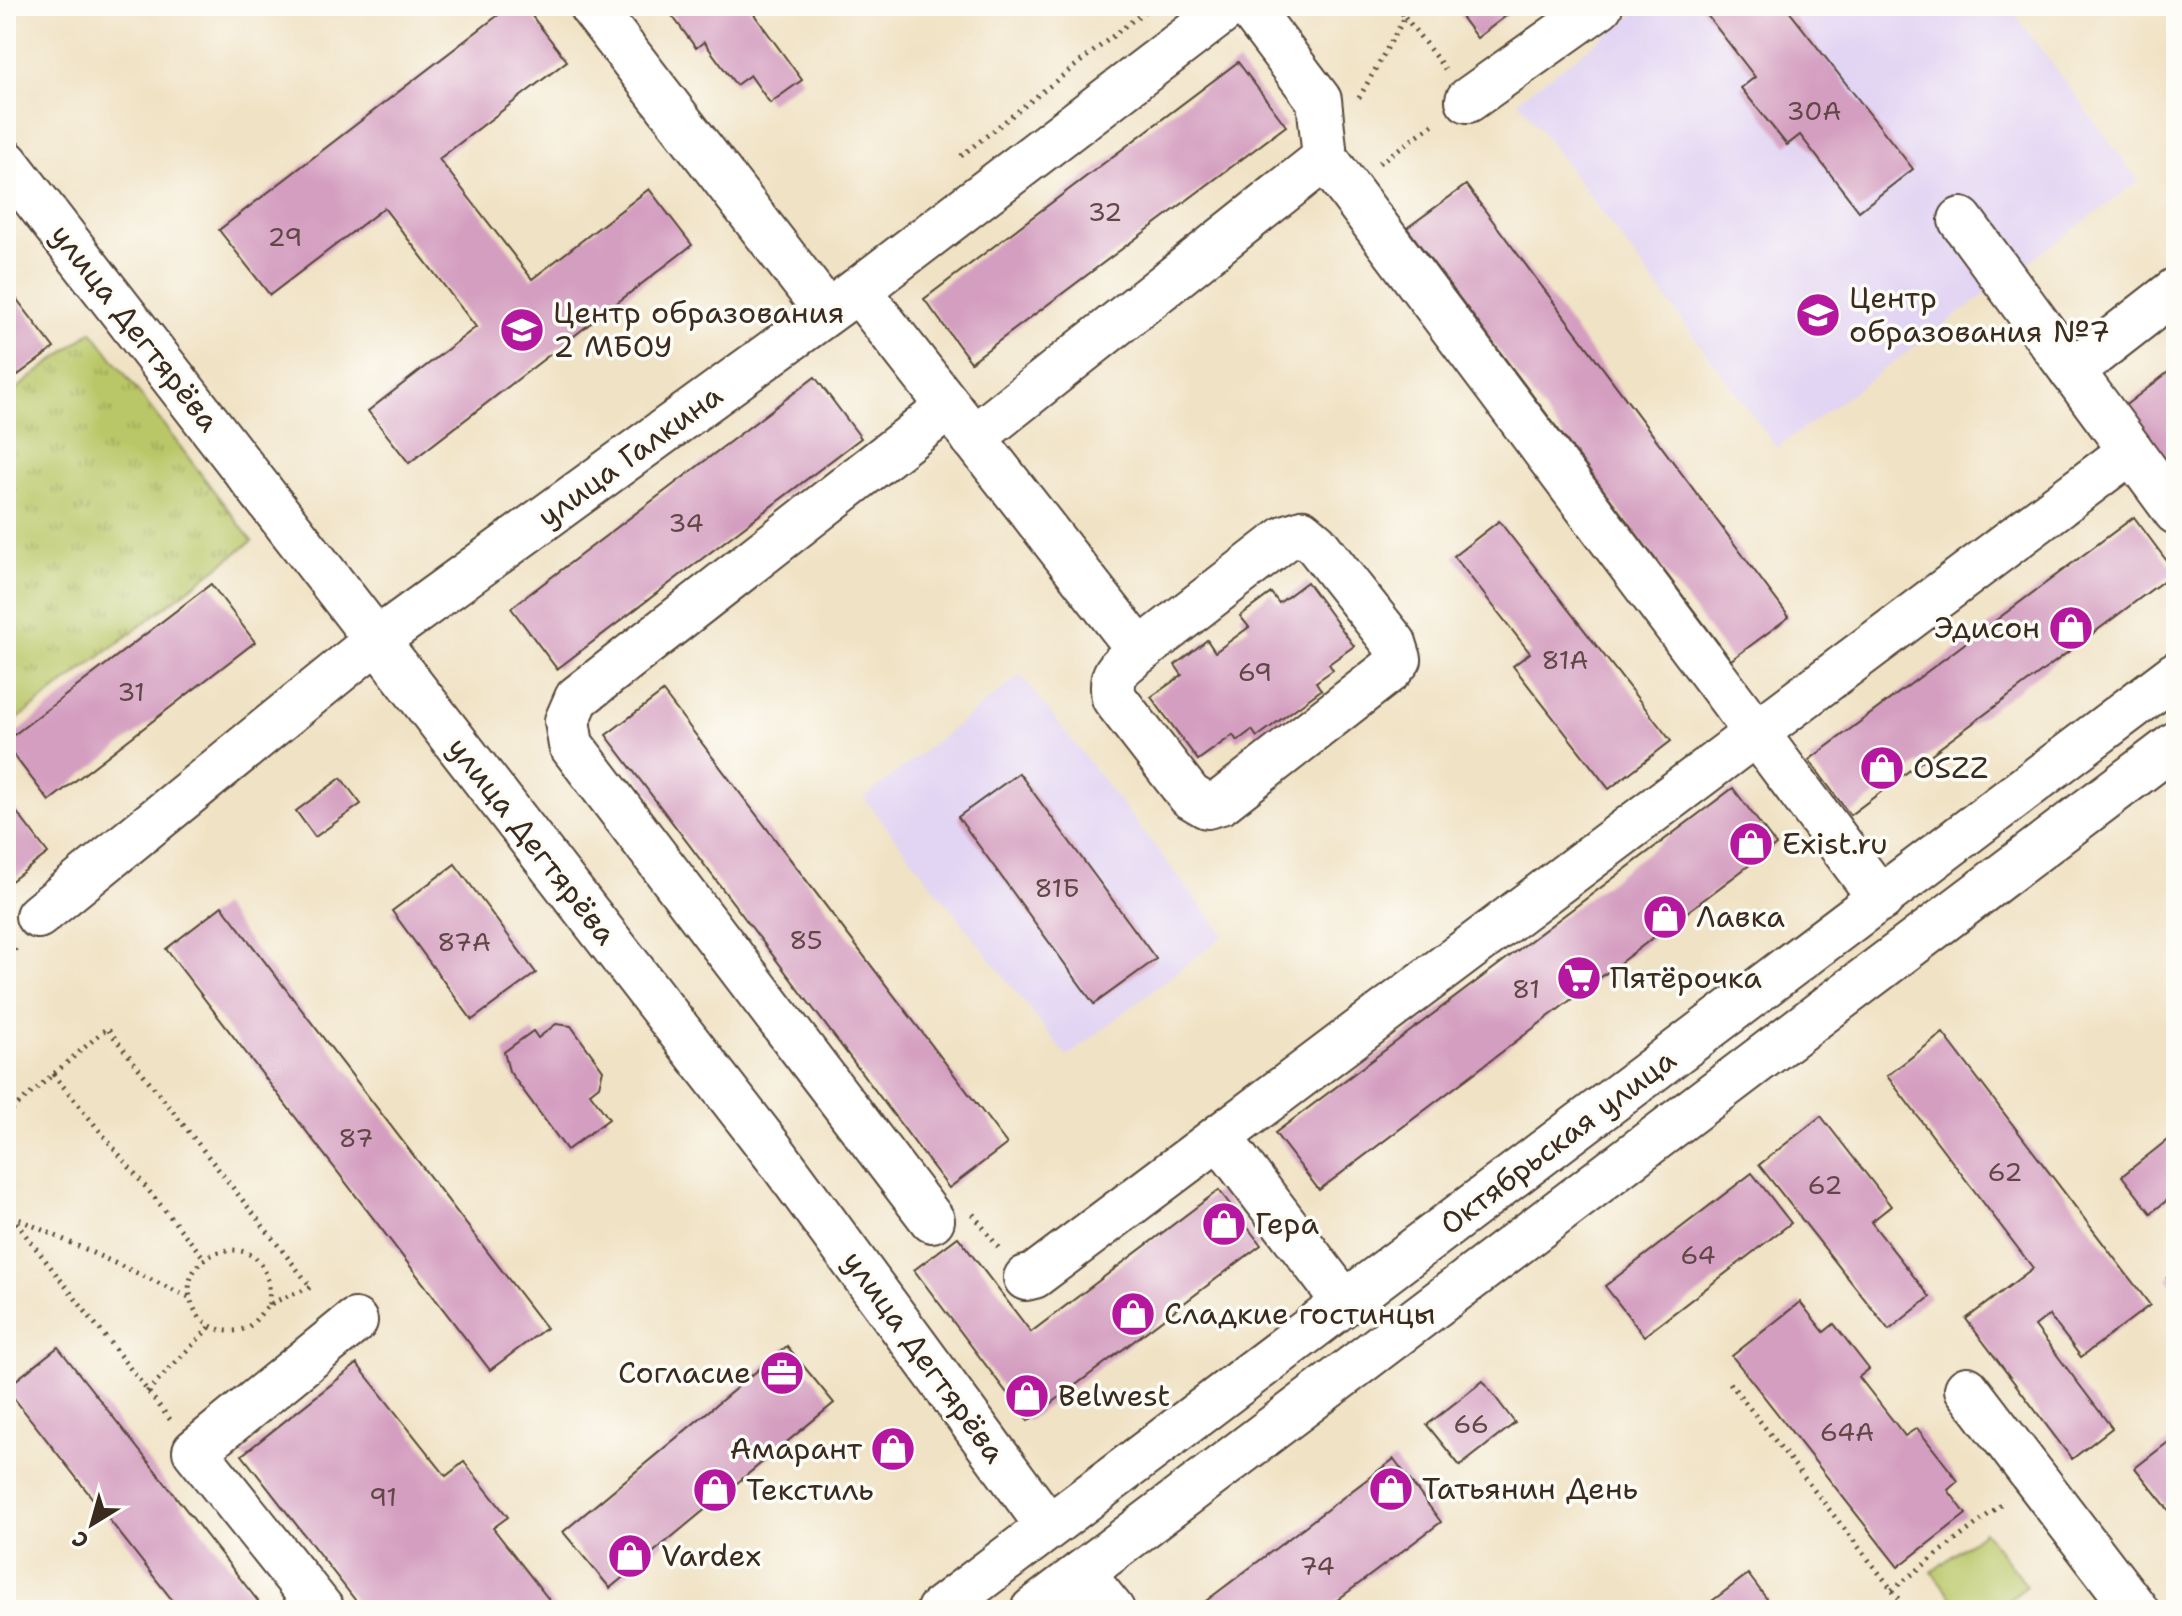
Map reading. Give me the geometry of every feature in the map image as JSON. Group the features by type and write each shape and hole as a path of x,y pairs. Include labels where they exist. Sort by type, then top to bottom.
{"street":[{"path":"591,6 842,301 961,422 1140,651"},
{"name":"улица Галкина","path":"38,916 377,640 842,301 1230,6"},
{"path":"1248,6 1319,100 1335,173 1881,899"},
{"path":"1468,100 1600,6"},
{"name":"улица Дегтярёва","path":"6,162 777,1157 1048,1526"},
{"path":"932,1220 571,745 567,721 577,698 961,422 1335,173"},
{"path":"1961,220 2176,512"},
{"path":"2072,371 2176,290"},
{"path":"1026,1278 1034,1276 2131,451"},
{"path":"1302,532 1316,544 1394,643 1399,659 1390,670 1221,802 1207,806 1190,796 1114,698 1111,684 1116,670 1140,651 1287,537 1302,532"},
{"name":"Октябрьская улица","path":"939,1610 2176,674"},
{"name":"Октябрьская улица","path":"1033,1610 2176,744"},
{"path":"1219,1137 1345,1303"},
{"path":"322,1610 195,1451 355,1321"},
{"path":"1967,1389 2131,1608"},
{"path":"1082,1573 1112,1610"}],"path":[{"path":"1335,173 1468,100 1397,6"},
{"path":"1354,107 1405,17"},
{"path":"6,1115 107,1028 311,1287 269,1305 255,1323 233,1331 210,1327 197,1314 189,1297 195,1269 204,1258 224,1249 246,1251 263,1264 271,1284 269,1305"},
{"path":"53,1074 204,1258"},
{"path":"8,1212 189,1297"},
{"path":"8,1212 195,1451"},
{"path":"147,1392 210,1327"},
{"path":"1730,1383 1908,1610"},
{"path":"1892,1590 2035,1477"}],"shaded area":[{"name":"Центр образования №7","path":"1645,6 2009,6 2139,181 1777,448 1518,100"},
{"path":"1021,675 1224,935 1067,1057 864,798"}],"green space":[{"path":"92,331 252,541 6,728 6,397"},
{"path":"1984,1531 2027,1586 1996,1610 1962,1610 1932,1572"}],"building":[{"path":"510,6 524,6 567,61 439,159 532,279 649,189 692,245 409,463 368,411 476,327 384,208 270,295 219,230"},
{"path":"665,6 748,6 802,80 770,103 750,75 736,85 704,42 696,48"},
{"path":"1453,6 1519,6 1477,38"},
{"path":"1700,6 1785,6 1913,169 1859,211 1800,135 1787,145 1741,88 1755,77"},
{"path":"1238,62 1286,126 971,362 924,299"},
{"path":"1466,185 1789,617 1731,660 1407,228"},
{"path":"6,285 54,348 6,384"},
{"path":"2176,366 2176,481 2122,408"},
{"path":"815,377 861,438 557,669 511,608"},
{"path":"2134,517 2175,572 1850,815 1809,760"},
{"path":"1499,521 1671,741 1609,789 1513,666 1530,653 1454,556"},
{"path":"1307,582 1354,646 1329,664 1333,670 1316,682 1321,690 1257,737 1252,730 1237,741 1233,735 1198,760 1151,697 1182,675 1175,665 1207,640 1215,652 1249,627 1240,616 1271,593 1279,603"},
{"path":"211,584 255,642 49,801 6,741"},
{"path":"663,692 1007,1144 949,1188 606,735"},
{"path":"1019,773 1156,959 1094,1004 958,817"},
{"path":"341,778 361,804 315,837 296,811"},
{"path":"1733,788 1776,845 1319,1190 1275,1133"},
{"path":"6,798 48,853 6,885"},
{"path":"455,864 536,973 472,1020 392,911"},
{"path":"222,906 546,1328 490,1370 166,949"},
{"path":"556,1024 571,1026 603,1070 599,1086 590,1093 609,1119 567,1150 509,1071 504,1052 533,1031 538,1038"},
{"path":"1943,1033 2150,1305 2081,1357 2049,1315 2035,1326 2112,1428 2072,1459 1966,1319 2033,1268 1887,1076"},
{"path":"1821,1116 1891,1206 1871,1222 1930,1297 1889,1330 1759,1165"},
{"path":"2176,1133 2176,1193 2151,1213 2122,1176"},
{"path":"1752,1173 1791,1223 1644,1336 1605,1286"},
{"path":"1219,1190 1261,1245 1028,1421 914,1270 958,1237 1031,1332"},
{"path":"2176,1271 2176,1289 2167,1278"},
{"path":"1800,1302 1824,1332 1834,1324 1869,1369 1859,1377 1905,1436 1917,1428 1958,1481 1948,1490 1966,1514 1898,1567 1732,1356"},
{"path":"787,1346 834,1403 610,1588 563,1532"},
{"path":"58,1347 265,1610 180,1610 6,1388"},
{"path":"357,1364 446,1476 464,1462 508,1517 493,1528 557,1610 363,1610 242,1455"},
{"path":"1483,1381 1515,1423 1460,1466 1427,1425"},
{"path":"2176,1436 2176,1511 2172,1514 2135,1468"},
{"path":"1394,1459 1441,1522 1324,1610 1194,1610"},
{"path":"1748,1574 1775,1610 1700,1610"}],"place":[{"name":"Центр образования №7","path":"1818,315"},
{"name":"Центр образования 2 МБОУ","path":"522,330"},
{"name":"Эдисон","path":"2071,628"},
{"name":"OSZZ","path":"1882,768"},
{"name":"Exist.ru","path":"1751,844"},
{"name":"Лавка","path":"1665,917"},
{"name":"Пятёрочка","path":"1579,978"},
{"name":"Гера","path":"1224,1224"},
{"name":"Сладкие гостинцы","path":"1133,1314"},
{"name":"Согласие","path":"782,1373"},
{"name":"Belwest","path":"1027,1396"},
{"name":"Амарант","path":"893,1449"},
{"name":"Татьянин День","path":"1391,1489"},
{"name":"Текстиль","path":"715,1490"},
{"name":"Vardex","path":"630,1556"}]}
